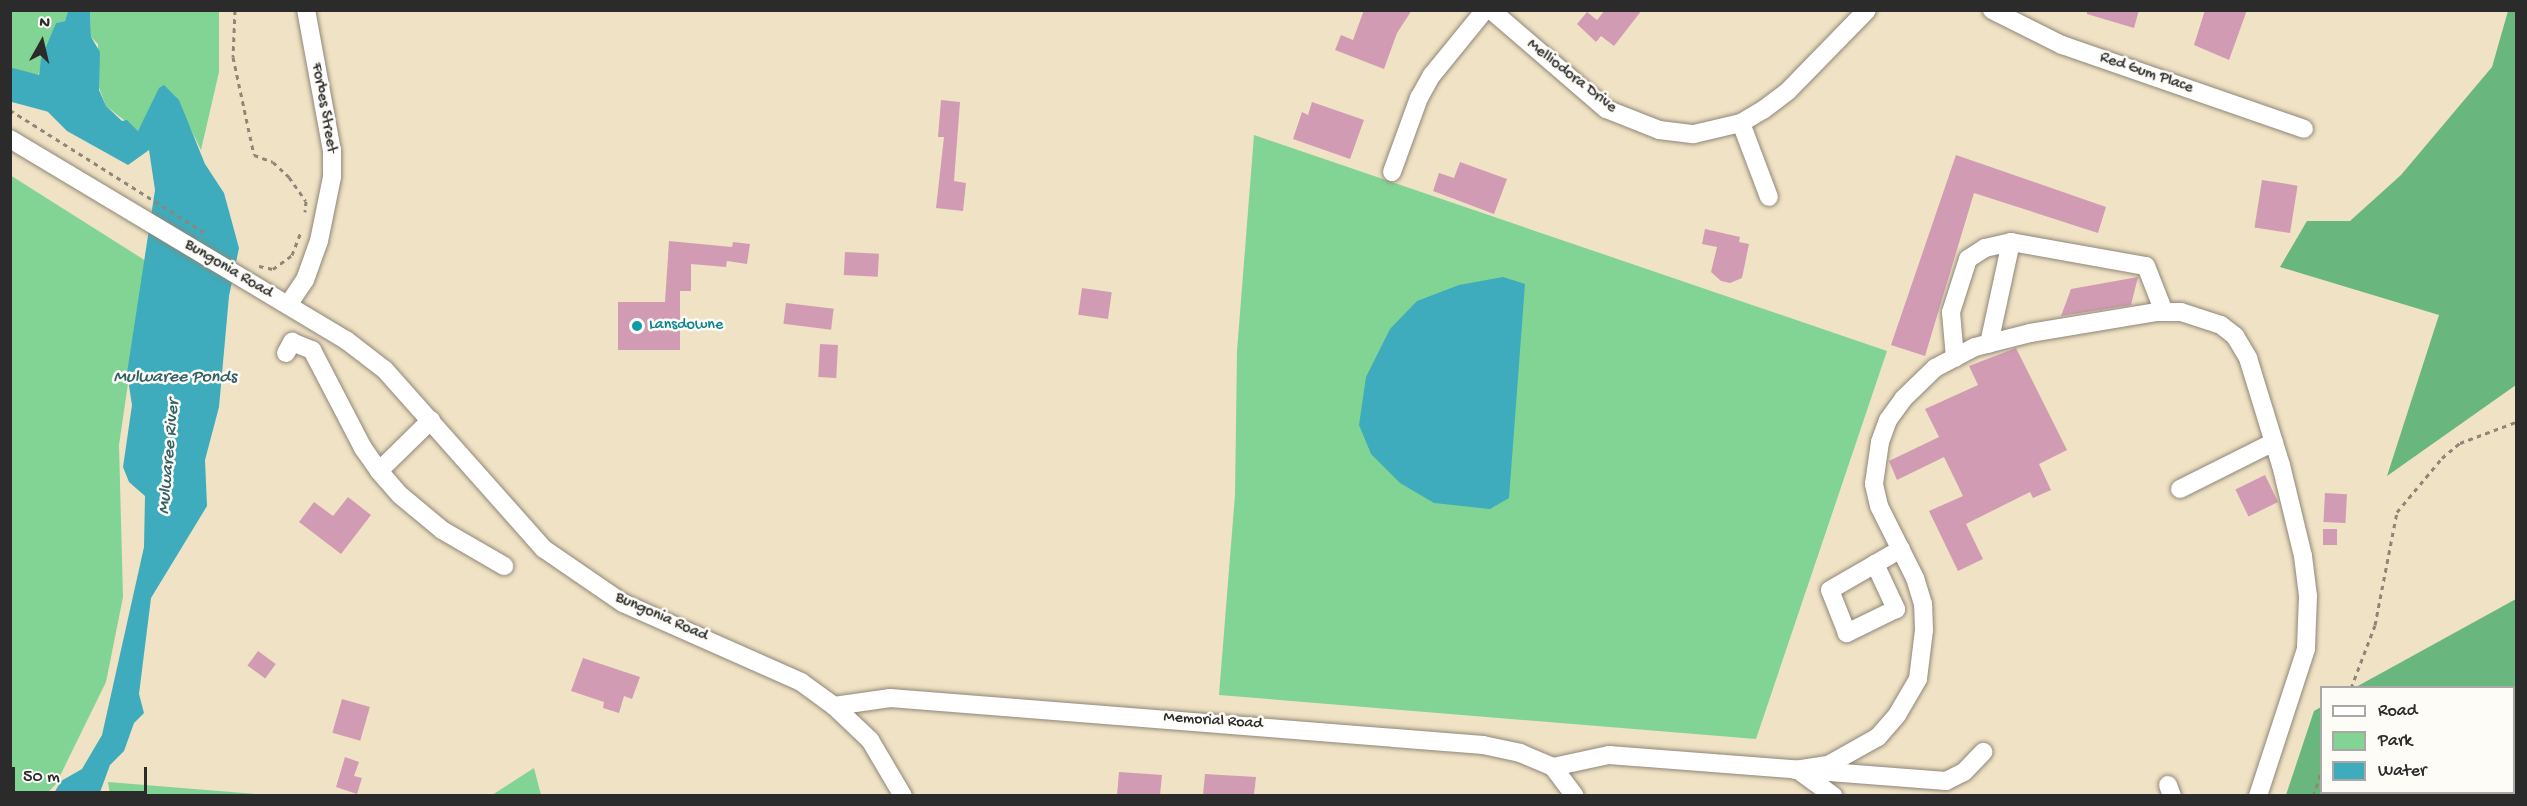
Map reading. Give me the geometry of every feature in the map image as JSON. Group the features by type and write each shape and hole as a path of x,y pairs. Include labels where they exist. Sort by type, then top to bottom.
{"street":[{"name":"Forbes Street","path":"288,305 305,280 320,241 332,177 332,151 306,10"},
{"path":"1392,172 1423,90 1485,10"},
{"name":"Melliodora Drive","path":"1491,10 1575,84 1606,108 1632,122 1694,134 1741,123 1788,91 1867,10"},
{"name":"Red Gum Place","path":"1992,10 2062,45 2304,129"},
{"path":"1741,123 1769,197"},
{"name":"Bungonia Road","path":"10,139 346,340 385,370 544,549 593,586 653,617 765,663 834,706 870,740 903,795"},
{"path":"1989,344 2011,242"},
{"path":"1955,358 1950,312 1968,259 1985,248 2011,242 2146,266 2164,312"},
{"path":"1795,770 1828,765 1854,753 1878,737 1912,694 1923,657 1923,604 1901,549 1879,507 1874,484 1880,442 1903,399 1935,368 1989,344 2030,333 2164,312 2201,316 2235,336 2248,358 2274,442 2303,556 2308,626 2299,677 2258,795"},
{"path":"286,353 292,342 312,350 363,448 400,495 442,530 504,566"},
{"path":"379,471 431,420"},
{"path":"2180,489 2274,442"},
{"path":"1875,564 1901,549"},
{"name":"Memorial Road","path":"834,706 891,698 1443,740 1520,753 1553,767 1575,795"},
{"path":"1553,767 1609,755 1946,781 1964,772 1983,752"},
{"path":"1795,770 1834,795"}],"path":[{"path":"235,10 233,57 254,155 273,162 306,201 305,223 292,255 273,269 256,265"},
{"path":"10,110 217,240"},
{"path":"2351,686 2375,625 2397,512 2442,458 2460,443 2517,422"},
{"path":"2313,795 2320,776"}],"green space":[{"path":"90,10 219,11 219,72 201,150 174,95 152,105 138,131 106,106 98,85 98,44 91,37"},
{"path":"10,11 68,11 65,21 56,23 37,78 11,71"},
{"path":"2508,11 2516,11 2516,385 2387,476 2439,315 2280,267 2307,221 2350,221 2401,175 2492,67"},
{"path":"1254,135 1887,351 1756,739 1219,695 1235,495 1237,351"},
{"path":"10,175 146,261 119,445 123,597 106,682 56,784 45,795 11,795"},
{"path":"2516,599 2516,795 2286,795 2314,711 2320,708 2320,794 2515,794 2515,686 2358,686"},
{"path":"534,768 541,795 492,795"},
{"path":"108,782 268,795 110,795"}],"water":[{"name":"Mulwaree Ponds","path":"68,11 90,11 91,37 100,52 99,90 106,106 122,121 127,120 138,131 159,88 164,85 179,100 205,164 224,193 239,248 229,296 219,407 205,460 207,506 151,598 139,694 144,713 134,723 124,751 110,765 99,795 53,795 61,781 82,769 102,735 144,547 145,496 129,482 123,467 132,405 127,373 155,190 149,150 128,165 67,131 36,100 41,59 56,23 65,21"},
{"path":"1503,277 1525,284 1509,498 1490,509 1434,503 1400,483 1371,454 1359,425 1366,377 1390,329 1417,301 1459,285"}],"building":[{"path":"1364,10 1412,10 1397,33 1384,69 1335,50 1341,35 1353,40"},
{"path":"1605,10 1642,10 1614,46 1601,36 1596,42 1577,24 1587,12 1597,20"},
{"path":"2087,10 2139,10 2134,28 2087,14"},
{"path":"2205,10 2247,10 2229,60 2194,45"},
{"path":"941,100 960,102 954,181 966,183 963,211 936,208 944,137 938,137"},
{"path":"1312,102 1364,120 1350,159 1293,139 1302,112 1308,115"},
{"path":"1956,155 2106,207 2098,233 1974,193 1925,356 1891,345"},
{"path":"1460,162 1507,179 1494,214 1433,191 1439,173 1454,178"},
{"path":"2262,180 2298,186 2290,233 2254,227"},
{"path":"1705,229 1740,237 1739,242 1749,244 1742,278 1730,283 1721,281 1711,272 1717,247 1702,244"},
{"path":"669,241 732,247 733,242 750,244 747,264 727,261 726,267 691,264 691,291 680,291 680,350 618,350 618,302 665,302"},
{"path":"845,252 879,254 878,277 844,275"},
{"path":"2138,277 2131,305 2061,316 2071,289"},
{"path":"1082,288 1112,292 1108,319 1078,315"},
{"path":"786,303 834,309 831,330 783,324"},
{"path":"820,344 838,345 836,378 818,377"},
{"path":"2016,348 2067,450 2039,464 2051,490 2033,498 2030,492 1966,524 1983,559 1958,571 1929,511 1963,496 1944,457 1897,480 1889,461 1939,437 1925,409 1978,385 1969,366"},
{"path":"2265,475 2278,502 2248,516 2235,489"},
{"path":"2325,493 2347,494 2345,523 2323,522"},
{"path":"348,497 371,515 341,554 299,522 314,502 333,516"},
{"path":"2323,529 2337,529 2337,545 2323,545"},
{"path":"258,651 276,664 265,678 247,666"},
{"path":"583,658 640,677 632,699 624,696 619,713 603,708 604,702 571,691"},
{"path":"342,699 370,707 360,741 332,733"},
{"path":"345,757 359,762 354,776 362,778 357,794 336,787"},
{"path":"1119,772 1162,775 1160,795 1117,795"},
{"path":"1205,774 1256,777 1254,795 1203,795"}],"waterway":[{"name":"Mulwaree River","path":"10,84 66,99 77,109"}],"place":[{"name":"Lansdowne","path":"637,326"}]}
